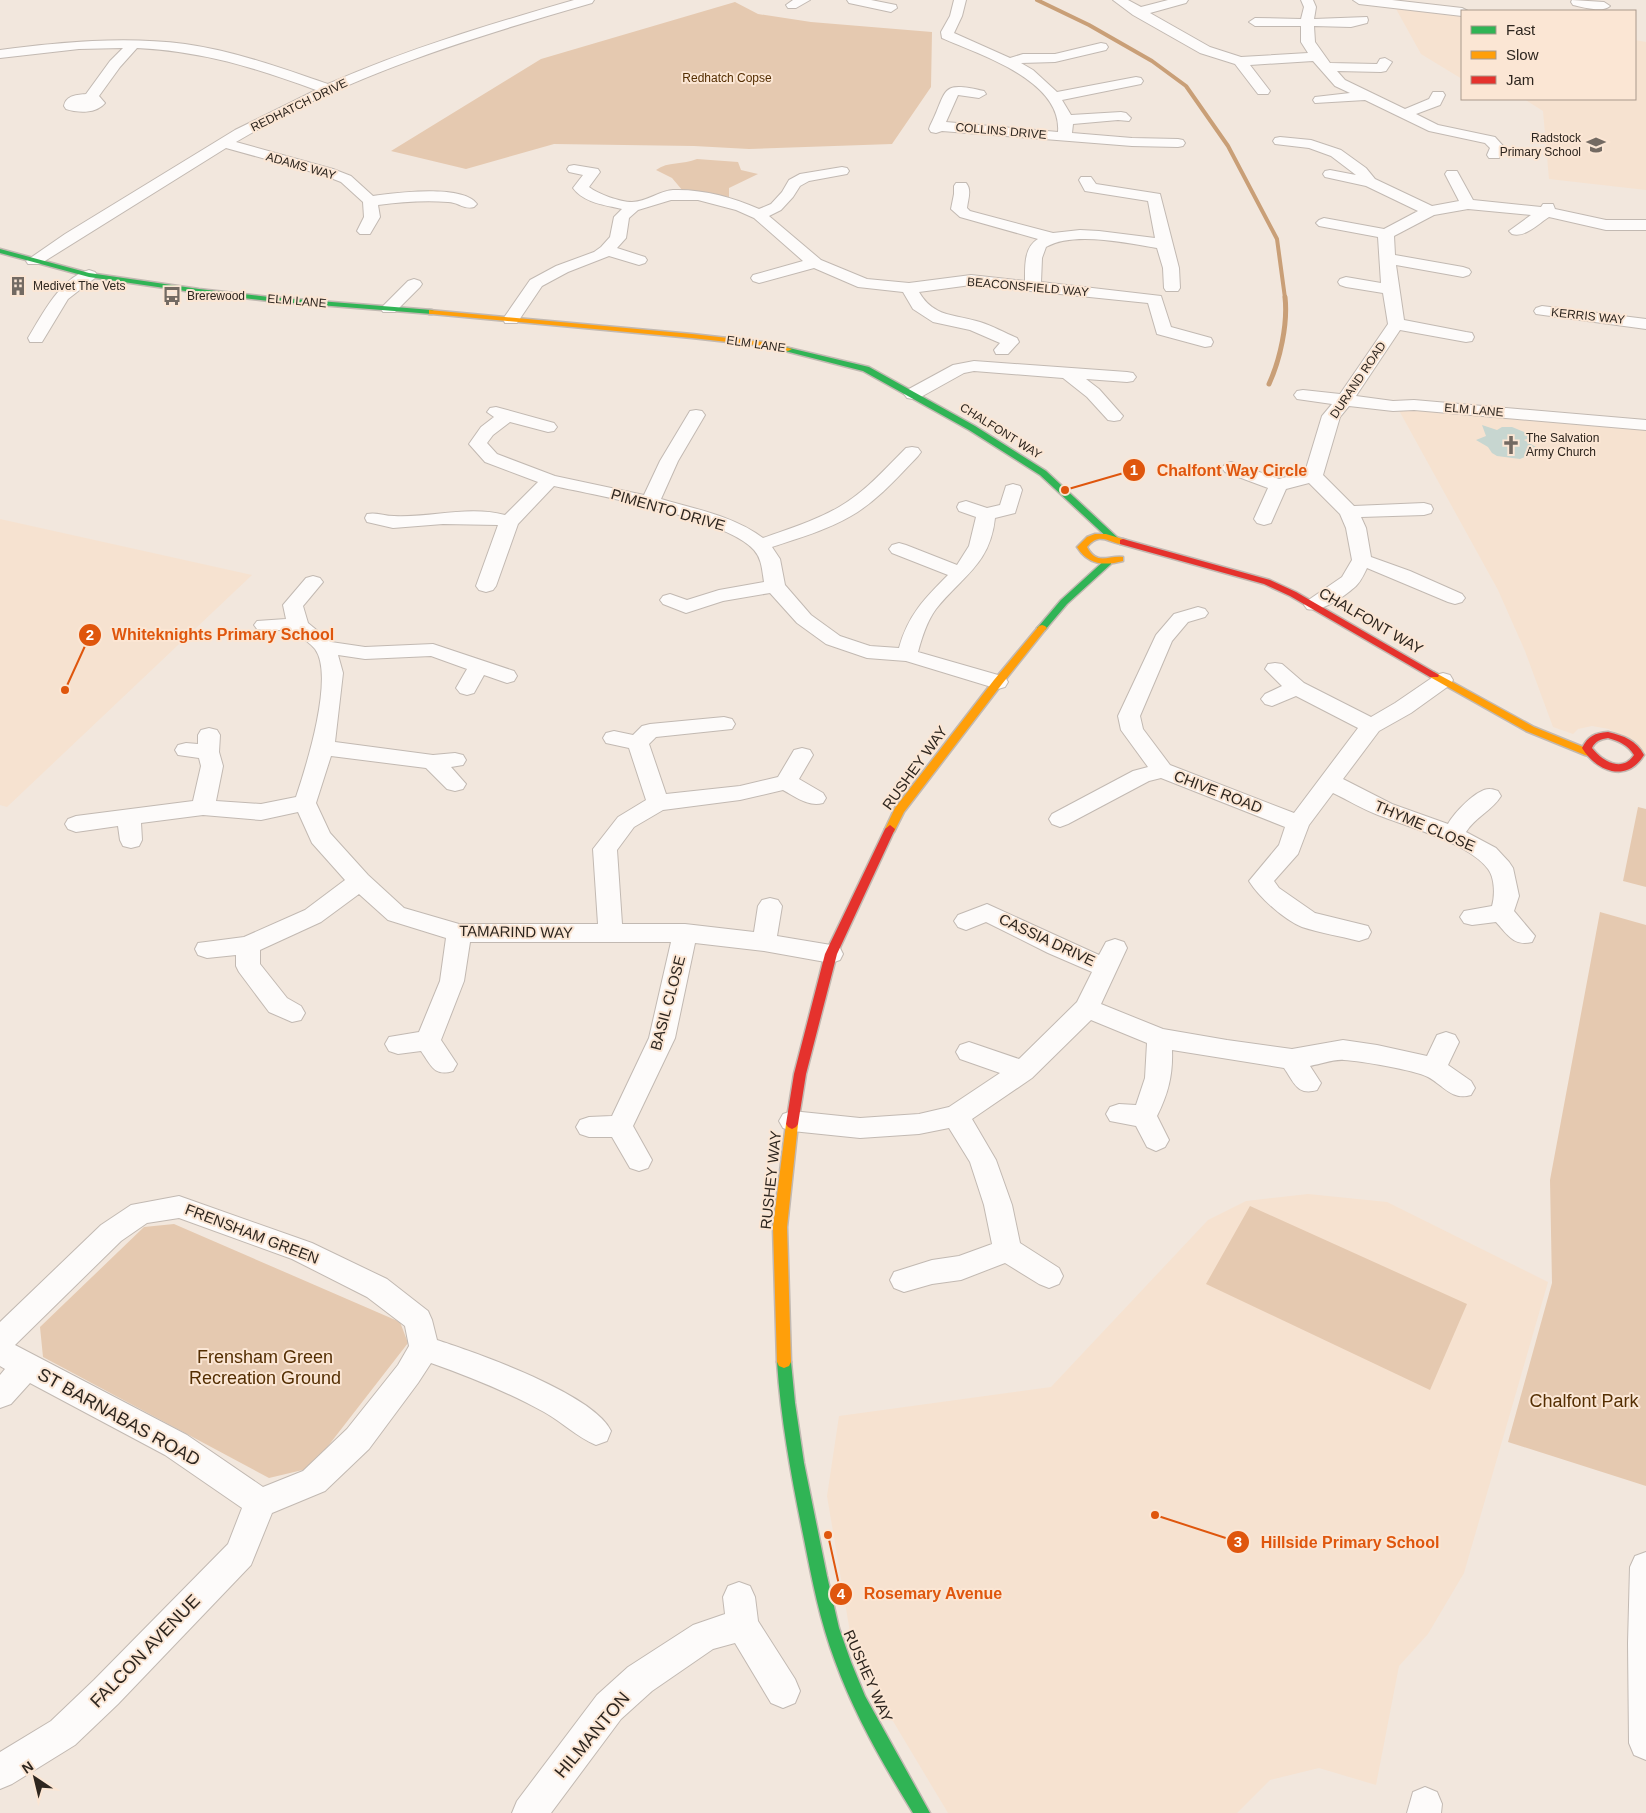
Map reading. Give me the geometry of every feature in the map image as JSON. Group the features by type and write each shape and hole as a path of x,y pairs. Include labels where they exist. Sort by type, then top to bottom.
{"street":[{"name":"REDHATCH DRIVE","path":"34,261 224,143 259,123 328,89 444,43 588,0"},
{"path":"792,5 804,0"},
{"path":"853,0 890,8"},
{"name":"COLLINS DRIVE","path":"960,0 957,14 950,25 947,35 1010,62 1028,73 1054,97 1066,120 1065,136"},
{"path":"1119,0 1205,50 1240,61 1321,62 1386,68"},
{"path":"1138,12 1182,0"},
{"path":"1307,0 1310,7 1307,22 1308,42 1321,62 1340,83 1434,128 1467,132 1490,140 1497,147 1494,155"},
{"path":"1359,0 1461,12"},
{"path":"1577,2 1605,6"},
{"path":"1255,22 1358,24"},
{"path":"90,98 104,77 133,45"},
{"path":"0,54 64,46 133,45 177,48 210,52 270,69 328,89"},
{"name":"COLLINS DRIVE","path":"1010,62 1023,58 1055,58 1101,47"},
{"path":"1240,61 1256,88"},
{"path":"1054,97 1132,82"},
{"name":"COLLINS DRIVE","path":"980,94 963,89 955,90 951,94 937,127 1178,143"},
{"path":"1320,100 1365,96"},
{"path":"1404,114 1439,100"},
{"name":"COLLINS DRIVE","path":"1066,120 1121,116 1124,118"},
{"path":"1280,141 1311,144 1336,153 1360,171 1370,182"},
{"name":"ADAMS WAY","path":"224,143 328,172 346,179 370,201"},
{"path":"574,169 593,172 610,171"},
{"path":"593,172 580,188 593,197 633,207"},
{"path":"1330,174 1370,182 1430,211"},
{"path":"1452,174 1468,204"},
{"path":"759,215 776,207 788,194 794,183 805,177 817,175 838,177"},
{"path":"981,196 962,190 959,209 966,214 1050,237 1077,235 1116,237 1164,244 1155,197 1086,188"},
{"name":"BEACONSFIELD WAY","path":"633,207 670,195 699,195 741,207 759,215 816,263 864,284 909,288 971,280 1033,285 1155,300 1175,294 1172,268 1164,244"},
{"path":"365,231 372,217 370,201 404,197 454,197 469,204"},
{"path":"1324,223 1386,234 1430,211 1468,204 1548,209 1603,231 1646,225"},
{"path":"511,319 536,283 562,269 600,255 607,250 618,238 622,218 633,207"},
{"path":"1517,231 1548,209"},
{"path":"1386,234 1390,289 1396,324 1466,337"},
{"path":"1033,285 1034,255 1039,245 1050,237"},
{"path":"607,250 639,260"},
{"name":"ELM LANE","path":"0,251 89,275 269,299 511,319 764,344 811,354 866,370 912,394"},
{"path":"1389,259 1463,272"},
{"path":"759,278 816,263"},
{"path":"36,338 62,296 89,275"},
{"path":"1346,282 1390,289"},
{"path":"390,309 414,284"},
{"path":"909,288 919,306 939,318 974,326 1013,344"},
{"path":"1155,300 1157,332 1205,342"},
{"name":"KERRIS WAY","path":"1542,311 1639,319"},
{"name":"DURAND ROAD","path":"1312,476 1331,416 1344,401 1396,324"},
{"path":"912,394 959,369 974,366 1069,374 1110,369 1127,377"},
{"path":"1069,374 1093,393 1114,416"},
{"name":"CHALFONT WAY","path":"912,394 1043,473 1118,540 1186,561 1267,582 1314,605 1530,729 1588,753 1607,766 1615,768 1630,766"},
{"name":"ELM LANE","path":"1303,395 1394,406 1414,405 1646,425"},
{"name":"PIMENTO DRIVE","path":"548,427 501,413 478,444 491,458 550,480 650,502 709,519 743,532 760,545 770,559 775,586"},
{"path":"650,502 669,461 696,415"},
{"path":"760,545 819,524 847,511 868,487 894,472 912,452"},
{"path":"1231,468 1278,485 1312,476 1349,512 1356,528 1362,560 1350,581 1314,605"},
{"path":"486,586 509,522 550,480"},
{"path":"1264,519 1278,485"},
{"path":"966,507 986,514 1008,509 1013,490"},
{"name":"CHALFONT WAY","path":"1070,499 1091,538"},
{"path":"1349,512 1424,509"},
{"path":"907,655 913,632 928,607 973,560 984,537 986,514"},
{"path":"374,518 396,530 443,518 494,518 509,522"},
{"path":"1108,562 1083,558 1083,544 1091,538 1102,536 1118,540 1127,550 1130,558"},
{"path":"900,549 961,572"},
{"name":"CHALFONT WAY","path":"1108,562 1130,558 1186,561"},
{"path":"1362,560 1455,598"},
{"name":"RUSHEY WAY","path":"922,1813 898,1774 844,1664 823,1597 802,1492 786,1399 781,1292 781,1208 792,1121 800,1074 831,954 899,811 998,682 1064,602 1108,562"},
{"name":"RUSHEY WAY","path":"1064,602 1075,574"},
{"path":"313,582 293,605 298,625 325,647 365,654 401,650 433,650 507,676"},
{"path":"682,609 719,596 775,586 804,619 833,640 867,652 907,655 998,682"},
{"name":"CHIVE ROAD","path":"1184,612 1163,639 1129,716 1132,730 1162,770 1298,822"},
{"path":"264,625 298,625"},
{"path":"76,824 203,808 261,812 305,803 323,748 333,673 325,647"},
{"path":"466,688 479,666"},
{"path":"1275,669 1297,688 1371,726"},
{"path":"1359,932 1308,920 1271,894 1261,881 1290,848 1298,822 1371,726 1403,708 1443,680"},
{"path":"1272,698 1297,688"},
{"path":"638,743 650,731 724,724"},
{"name":"CHALFONT WAY","path":"1530,729 1592,739 1602,736 1617,737 1632,744 1642,752"},
{"path":"614,738 638,743"},
{"path":"1588,753 1587,748 1592,739"},
{"path":"638,743 658,803"},
{"path":"186,750 209,744 212,766 203,808"},
{"path":"323,748 432,762 455,760"},
{"path":"1630,766 1638,760 1642,752"},
{"path":"786,782 802,755"},
{"path":"432,762 455,784"},
{"path":"1630,766 1646,770"},
{"path":"1060,819 1141,776 1162,770"},
{"path":"611,934 606,850 626,822 658,803 740,794 786,782 815,798"},
{"name":"THYME CLOSE","path":"1330,782 1384,809 1453,835 1488,854 1501,868 1507,896 1501,913"},
{"path":"1453,835 1462,819 1490,796"},
{"name":"TAMARIND WAY","path":"305,803 320,837 360,881 396,914 459,933 685,934 764,942 831,954"},
{"path":"129,817 131,840"},
{"path":"207,950 248,945 313,916 360,881"},
{"path":"764,942 770,906"},
{"name":"CASSIA DRIVE","path":"979,910 1057,947 1111,958 1087,1008"},
{"path":"1472,917 1501,913 1523,936"},
{"path":"428,1041 452,981 459,933"},
{"name":"BASIL CLOSE","path":"620,1126 662,1038 685,934"},
{"path":"248,945 248,966 278,1005 292,1013"},
{"path":"792,1121 860,1128 919,1124 956,1116 1022,1071 1087,1008 1159,1038 1292,1059 1343,1050 1377,1055 1434,1068 1462,1088"},
{"path":"1156,1140 1132,1115 1154,1096 1161,1073 1159,1038"},
{"path":"398,1044 428,1041"},
{"path":"428,1041 444,1064"},
{"path":"1434,1068 1446,1042"},
{"path":"969,1052 1022,1071"},
{"path":"1292,1059 1308,1083"},
{"path":"956,1116 983,1160 998,1205 1008,1250 1049,1276"},
{"path":"589,1127 620,1126 639,1160"},
{"name":"FRENSHAM GREEN","path":"0,1342 44,1296 110,1233 141,1213 178,1207 242,1228 302,1251 376,1288 418,1320 424,1348"},
{"path":"904,1280 927,1264 960,1268 1008,1250"},
{"path":"260,1503 314,1481 358,1439 408,1374 424,1348 533,1389 576,1415 596,1431"},
{"name":"ST BARNABAS ROAD","path":"0,1352 176,1444 260,1503"},
{"path":"0,1395 26,1366"},
{"name":"FALCON AVENUE","path":"0,1772 63,1733 106,1692 240,1554 260,1503"},
{"path":"1646,1567 1644,1643 1646,1742"},
{"name":"HILMANTON","path":"529,1813 610,1707 640,1679 740,1611 783,1691"}],"shaded area":[{"path":"1395,7 1461,14 1461,78 1421,54"},
{"name":"Radstock Primary School","path":"1636,40 1646,42 1646,190 1549,179 1543,111 1526,100 1636,100"},
{"path":"1396,405 1646,428 1646,753 1609,729 1592,726 1578,729 1573,734 1553,727 1525,651 1498,590"},
{"path":"0,519 252,575 7,807 0,805"},
{"path":"1308,1194 1387,1202 1548,1282 1464,1573 1428,1634 1399,1666 1376,1785 1319,1768 1270,1780 1237,1813 948,1813 854,1656 827,1496 839,1416 1051,1387 1208,1220 1246,1201"}],"green space":[{"name":"Redhatch Copse","path":"735,2 758,14 811,22 932,32 931,87 892,144 749,149 694,146 554,144 466,169 391,151 541,59"},
{"path":"697,159 738,162 741,170 758,174 729,188 729,197 683,191 672,178 656,170 666,165"},
{"path":"1638,807 1646,809 1646,887 1623,881"},
{"name":"Chalfont Park","path":"1600,912 1646,925 1646,1486 1508,1442 1552,1283 1550,1180"},
{"path":"1250,1206 1467,1304 1430,1390 1206,1284"},
{"name":"Frensham Green Recreation Ground","path":"174,1224 400,1322 408,1343 311,1468 269,1478 43,1357 40,1327 144,1227"}],"building":[{"name":"The Salvation Army Church","path":"1482,425 1497,430 1502,427 1512,427 1534,436 1524,440 1541,450 1520,459 1497,456 1488,447 1476,440 1486,436"}],"waterway":[{"path":"1037,0 1089,25 1152,61 1186,86 1228,146 1277,239 1285,298"},
{"path":"1269,384 1277,364 1282,342 1286,308 1285,297"}],"traffic: fast":[{"path":"0,251 89,275 199,291 269,299 432,312"},
{"path":"788,349 866,369 972,428 1043,473 1113,538"},
{"path":"1042,628 1064,602 1108,562"},
{"path":"784,1362 790,1423 797,1463 819,1576 832,1628 851,1682 869,1720 922,1813"}],"traffic: slow":[{"path":"432,312 692,336 764,344 788,349"},
{"path":"1120,559 1098,561 1089,556 1082,547 1090,538 1101,536 1123,542"},
{"path":"890,829 899,811 1042,628"},
{"path":"1434,675 1530,729 1589,753"},
{"path":"784,1362 780,1227 792,1124"}],"traffic: jam":[{"path":"1123,542 1267,582 1293,594 1434,675"},
{"path":"1608,735 1622,739 1630,744 1639,755 1628,767 1613,767 1605,764 1598,760 1587,748 1593,740 1608,735"},
{"path":"792,1124 800,1074 831,954 890,829"}],"place":[{"name":"Radstock Primary School","path":"1596,145"},
{"name":"Medivet The Vets","path":"18,286"},
{"name":"Brerewood","path":"172,296"},
{"name":"The Salvation Army Church","path":"1511,445"},
{"name":"Chalfont Way Circle","path":"1065,490"},
{"name":"Whiteknights Primary School","path":"65,690"},
{"name":"Hillside Primary School","path":"1155,1515"},
{"name":"Rosemary Avenue","path":"828,1535"}]}
